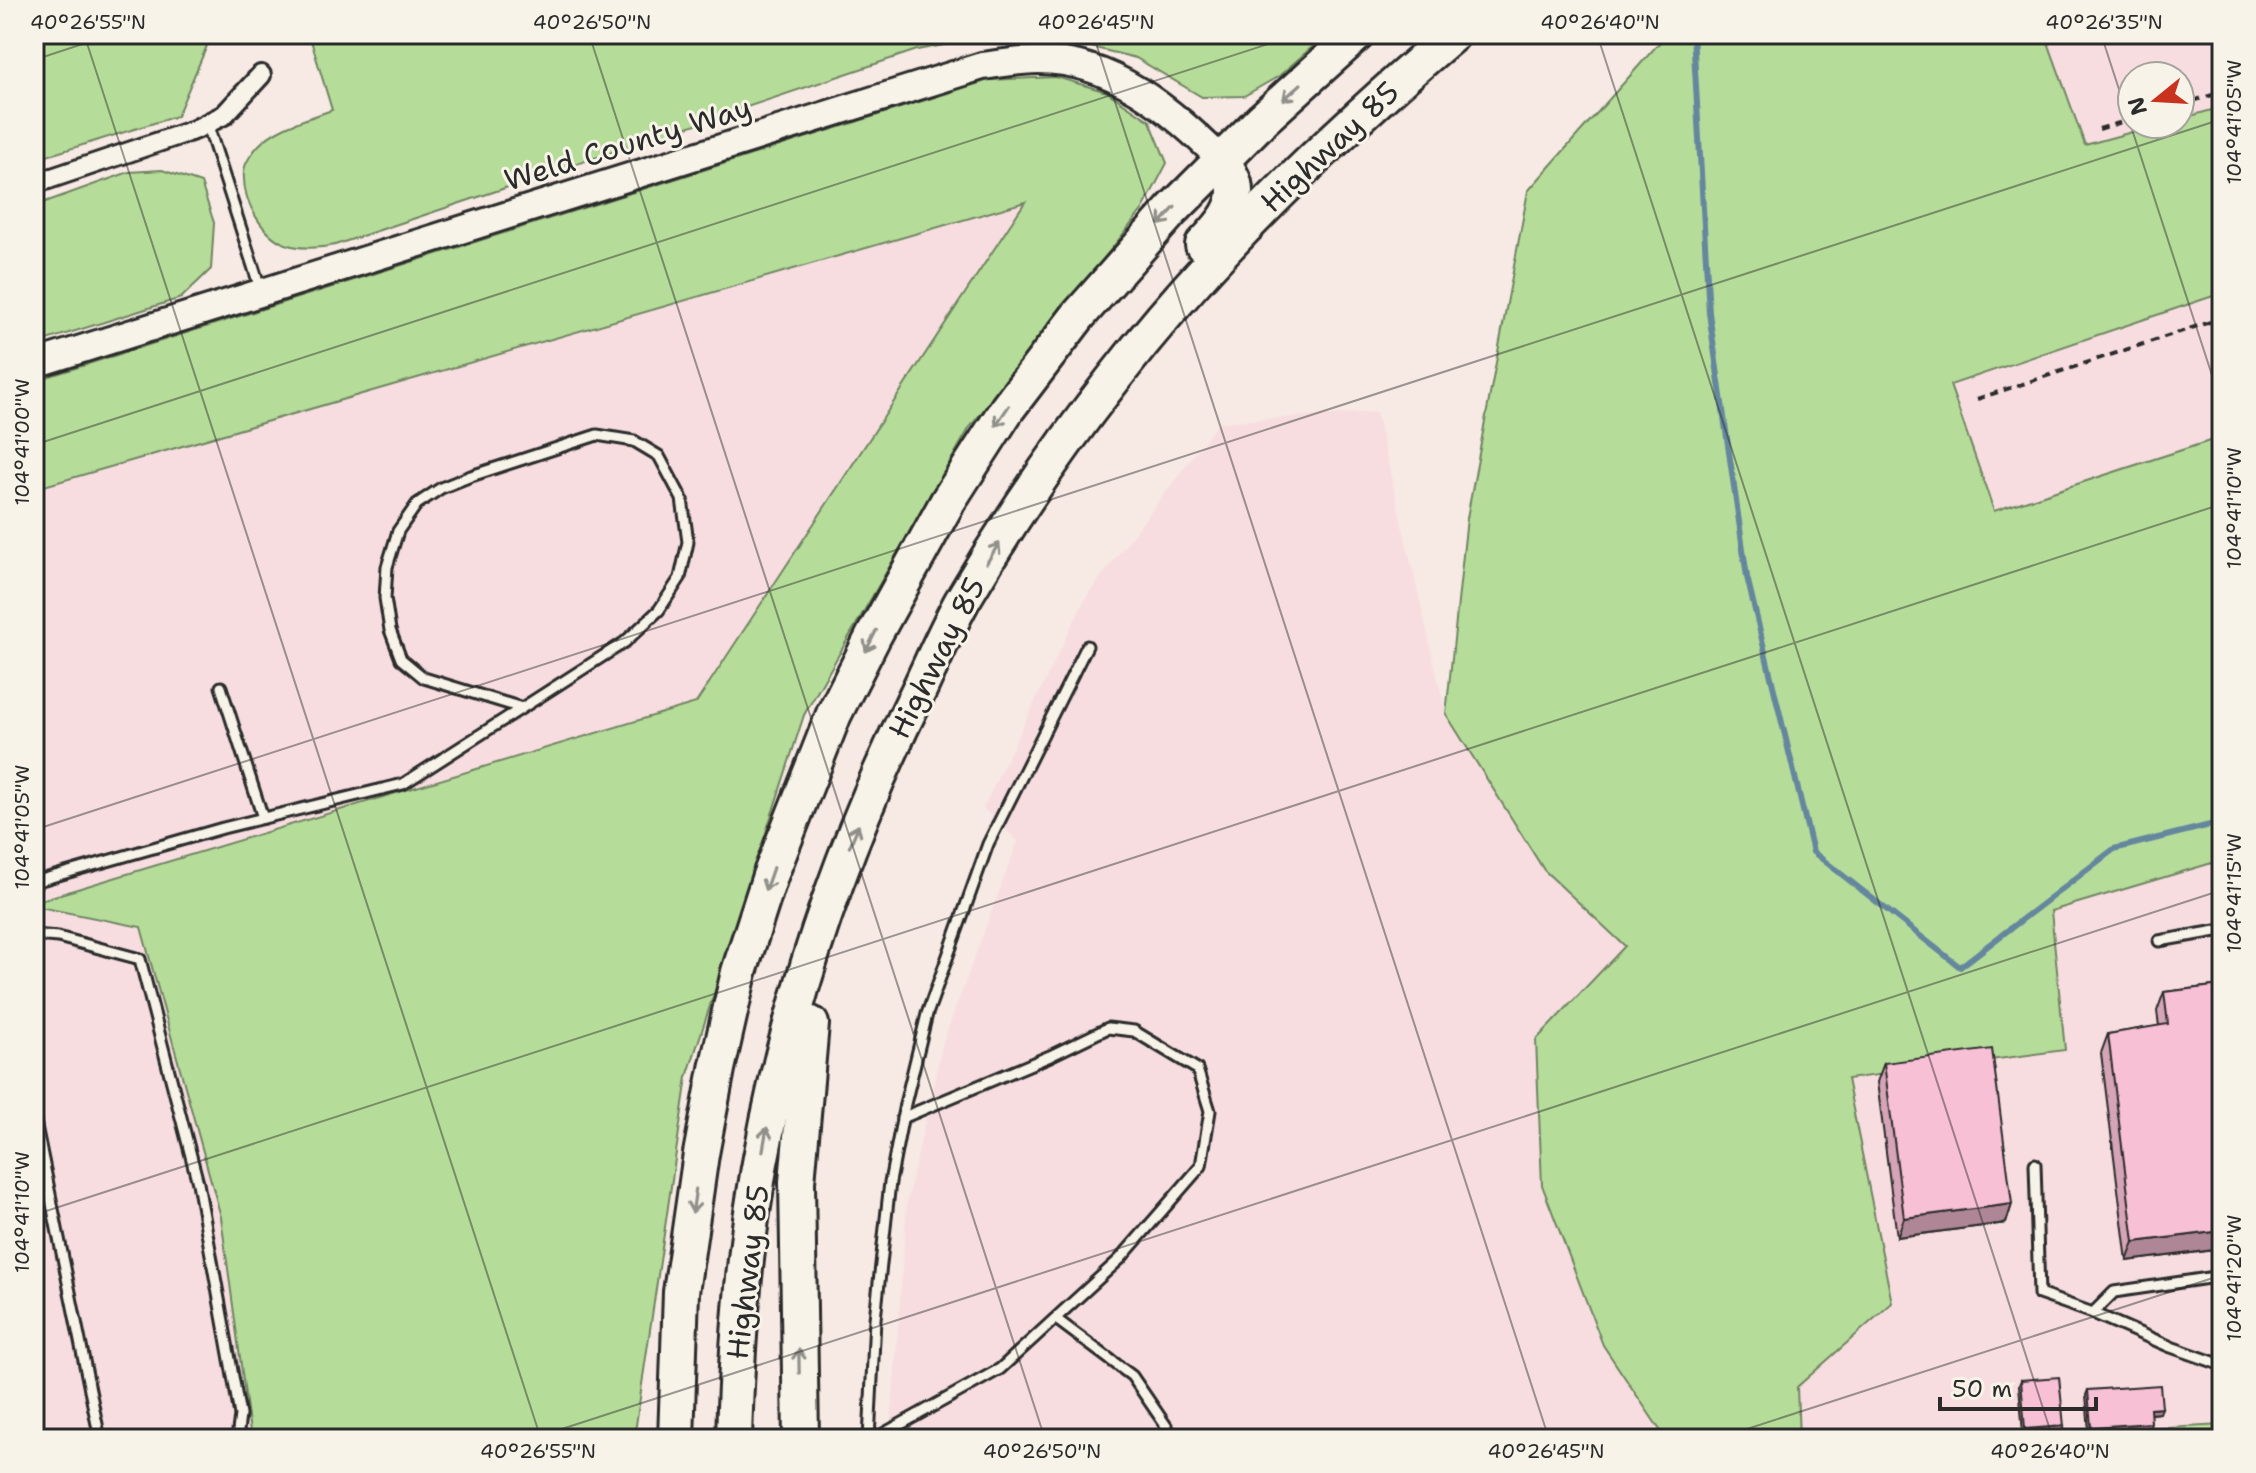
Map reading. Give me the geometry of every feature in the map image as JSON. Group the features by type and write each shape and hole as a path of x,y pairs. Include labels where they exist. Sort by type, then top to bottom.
{"highway":[{"name":"Highway 85","path":"676,1439 681,1292 701,1154 739,972 770,876 834,714 948,501 1007,409 1078,316 1172,210 1263,119 1357,34"},
{"name":"Highway 85","path":"734,1439 736,1362 751,1219 772,1104 797,1007 838,874 896,736 961,602 1023,505 1115,376 1187,291 1272,200 1453,34"},
{"path":"1023,505 1040,449 1090,375 1231,211 1234,182 1222,160"},
{"path":"801,1439 797,1182 808,1035 834,936 838,874"},
{"path":"652,1439 681,1292"}],"street":[{"name":"Weld County Way","path":"34,364 982,66 1036,60 1069,62 1102,72 1141,92 1176,117 1222,160"},
{"path":"34,184 194,130 224,115 261,75"}],"lane":[{"path":"207,123 261,291"},
{"path":"34,882 263,818 403,784 522,708 625,642 659,610 680,578 688,542 682,499 659,456 634,441 597,435 471,476 441,488 417,504 398,531 387,567 385,598 390,630 401,659 424,678 522,708"},
{"path":"872,1439 875,1319 890,1182 927,1014 988,844 1087,646"},
{"path":"221,687 263,818"},
{"path":"2159,941 2222,930"},
{"path":"34,935 58,937 140,959 198,1183 240,1415 237,1439"},
{"path":"872,1439 1000,1369 1120,1259 1201,1166 1210,1111 1197,1069 1134,1031 1108,1028 1050,1056 902,1118"},
{"path":"34,1116 100,1439"},
{"path":"2035,1164 2039,1294 2222,1365"},
{"path":"2093,1313 2114,1292 2222,1276"},
{"path":"1056,1319 1132,1376 1175,1439"}],"path":[{"path":"2196,100 2222,92"},
{"path":"2099,129 2116,124"},
{"path":"1977,399 2222,318"}],"shaded area":[{"path":"2045,34 2222,34 2222,107 2196,114 2196,60 2116,60 2116,136 2085,145"},
{"path":"1026,202 696,703 34,902 34,489"},
{"path":"2222,293 2222,437 1994,511 1950,384"},
{"path":"1376,412 1446,714 1544,870 1625,946 1536,1040 1542,1185 1603,1345 1666,1439 890,1439 907,1202 943,1042 1018,841 983,808 1086,597 1219,422"},
{"path":"2222,860 2222,1425 1975,1439 1799,1439 1797,1387 1892,1303 1846,1078 2065,1050 2051,911"},
{"path":"34,906 141,927 221,1217 251,1439 34,1439"}],"green space":[{"path":"34,34 212,34 177,116 34,160"},
{"path":"309,34 1327,34 1279,76 1244,96 1202,97 1136,58 1046,36 993,36 917,50 335,245 308,248 281,242 263,227 250,206 244,172 252,154 266,138 332,110"},
{"path":"1667,34 2045,34 2085,145 2116,136 2116,140 2196,140 2196,114 2222,107 2222,293 1950,385 1994,511 2222,437 2222,860 2051,911 2065,1050 1847,1079 1892,1303 1797,1387 1799,1439 1666,1439 1603,1345 1542,1185 1536,1040 1625,946 1544,870 1446,714 1467,518 1528,191"},
{"path":"1056,77 1107,92 1150,121 1167,163 1143,209 970,427 804,715 687,1077 634,1439 564,1439 564,1433 534,1439 251,1439 221,1217 141,927 34,906 34,902 696,703 1025,202 34,489 34,381 989,80"},
{"path":"162,170 201,183 214,223 211,269 181,298 34,344 34,206 129,172"},
{"path":"2222,1425 2222,1439 1961,1439"}],"building":[{"path":"2222,985 2222,1231 2134,1242 2108,1034 2168,1024 2164,992"},
{"path":"1992,1049 2012,1204 1904,1218 1884,1063"},
{"path":"2059,1377 2064,1426 2025,1429 2021,1380"},
{"path":"2160,1385 2162,1408 2150,1409 2151,1423 2091,1427 2088,1390"}],"waterway":[{"path":"1693,34 1709,313 1747,577 1813,852 1960,967 2114,849 2222,822"}]}
